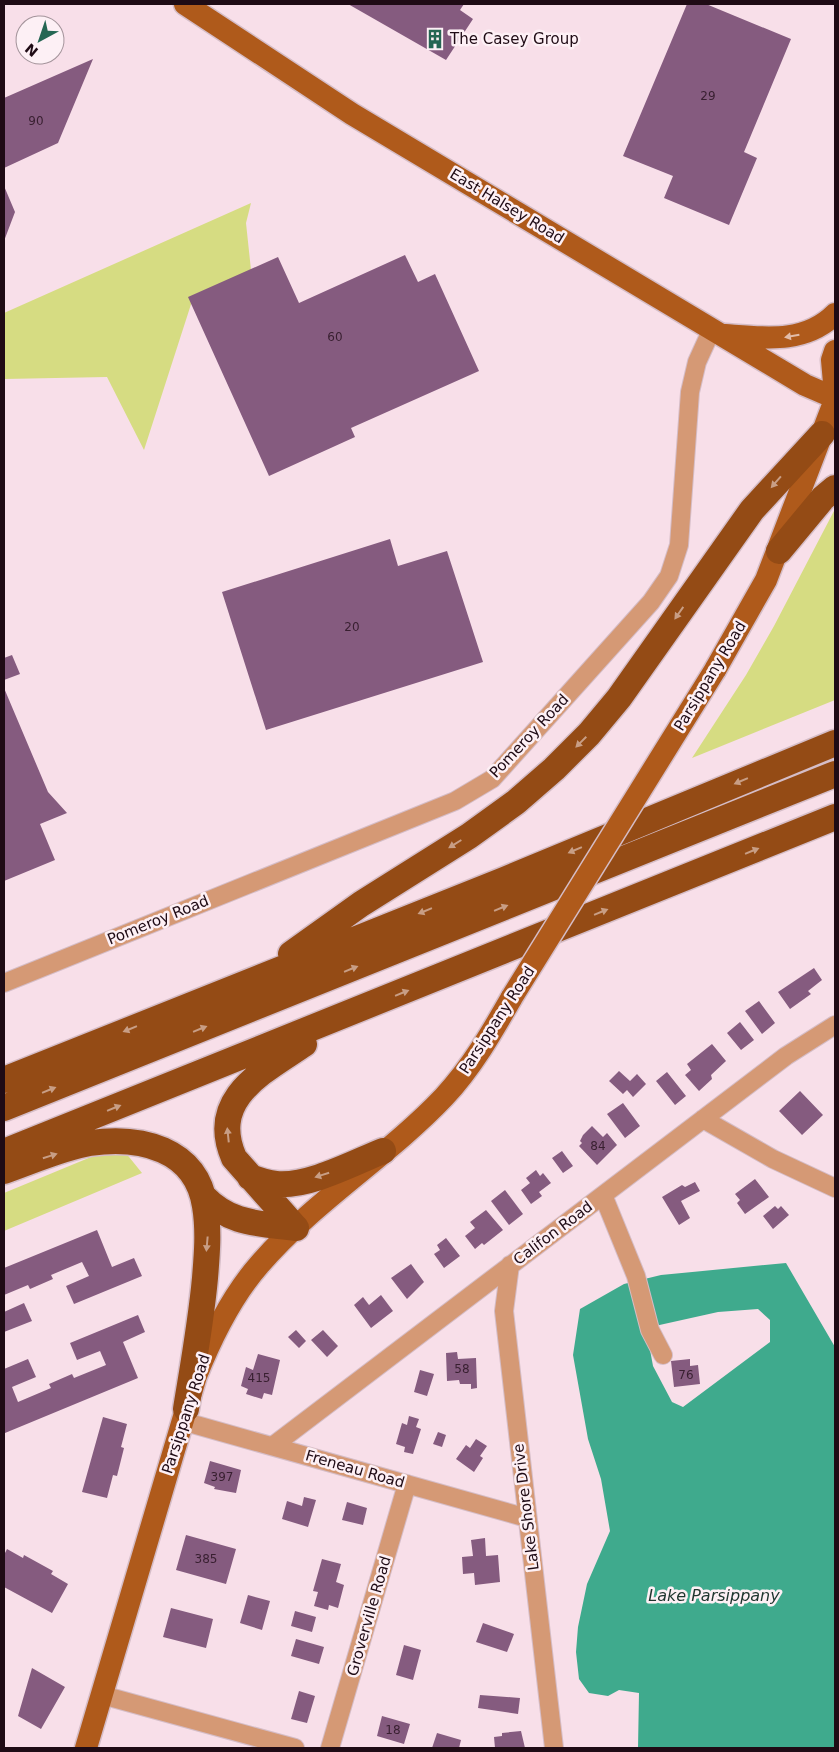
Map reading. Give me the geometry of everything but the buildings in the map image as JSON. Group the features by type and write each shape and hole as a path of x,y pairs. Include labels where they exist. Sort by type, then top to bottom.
{"highway":[{"path":"256,979 361,904 469,836 516,802 554,769 589,734 619,698 752,510 822,434"},
{"path":"779,551 823,498 835,488"},
{"path":"780,765 835,728"},
{"path":"4,1080 513,876 835,743"},
{"path":"4,1108 835,774"},
{"path":"4,1152 341,1018 835,817"},
{"path":"296,1228 234,1158 227,1137 228,1115 237,1096 252,1080 341,1018"},
{"path":"4,1170 89,1143 141,1142 162,1148 184,1165 195,1178 203,1196 208,1235 202,1306 184,1415"},
{"path":"250,1177 268,1182 289,1183 322,1176 383,1151"},
{"path":"203,1196 214,1207 238,1221 296,1228"}],"main road":[{"name":"East Halsey Road","path":"184,4 352,114 805,385 835,399"},
{"path":"716,331 768,338 792,336 818,328 835,314"},
{"path":"835,351 832,360 835,394"},
{"name":"Parsippany Road","path":"86,1748 184,1415 207,1350 223,1317 260,1264 296,1228 444,1097 484,1047 512,997 715,670 766,580 779,551 835,399"}],"street":[{"name":"Pomeroy Road","path":"4,983 455,801 492,779 645,609 669,576 679,545 690,392 697,362 716,331"},
{"name":"Califon Road","path":"274,1445 786,1056 835,1025"},
{"path":"703,1119 773,1159 835,1188"},
{"path":"603,1196 636,1276 650,1330 663,1354"},
{"name":"Lake Shore Drive","path":"510,1265 504,1311 554,1748"},
{"name":"Freneau Road","path":"184,1415 274,1445 527,1518"},
{"name":"Groverville Road","path":"330,1748 407,1484"},
{"path":"102,1695 295,1748"}],"shaded area":[{"path":"251,203 246,223 251,270 194,295 144,450 107,377 4,379 4,313"},
{"path":"835,509 835,700 692,758 746,675 774,626"},
{"path":"121,1147 142,1173 4,1231 4,1193 108,1150"}],"water":[{"name":"Lake Parsippany","path":"786,1263 835,1347 835,1748 638,1748 639,1693 619,1690 608,1696 589,1693 579,1679 576,1652 578,1627 587,1584 610,1531 601,1479 588,1439 573,1355 580,1309 624,1284 661,1275","holes":["758,1309 770,1320 770,1342 683,1407 672,1402 653,1366 646,1328 718,1312"]}],"place":[{"name":"The Casey Group","path":"435,39"}]}
